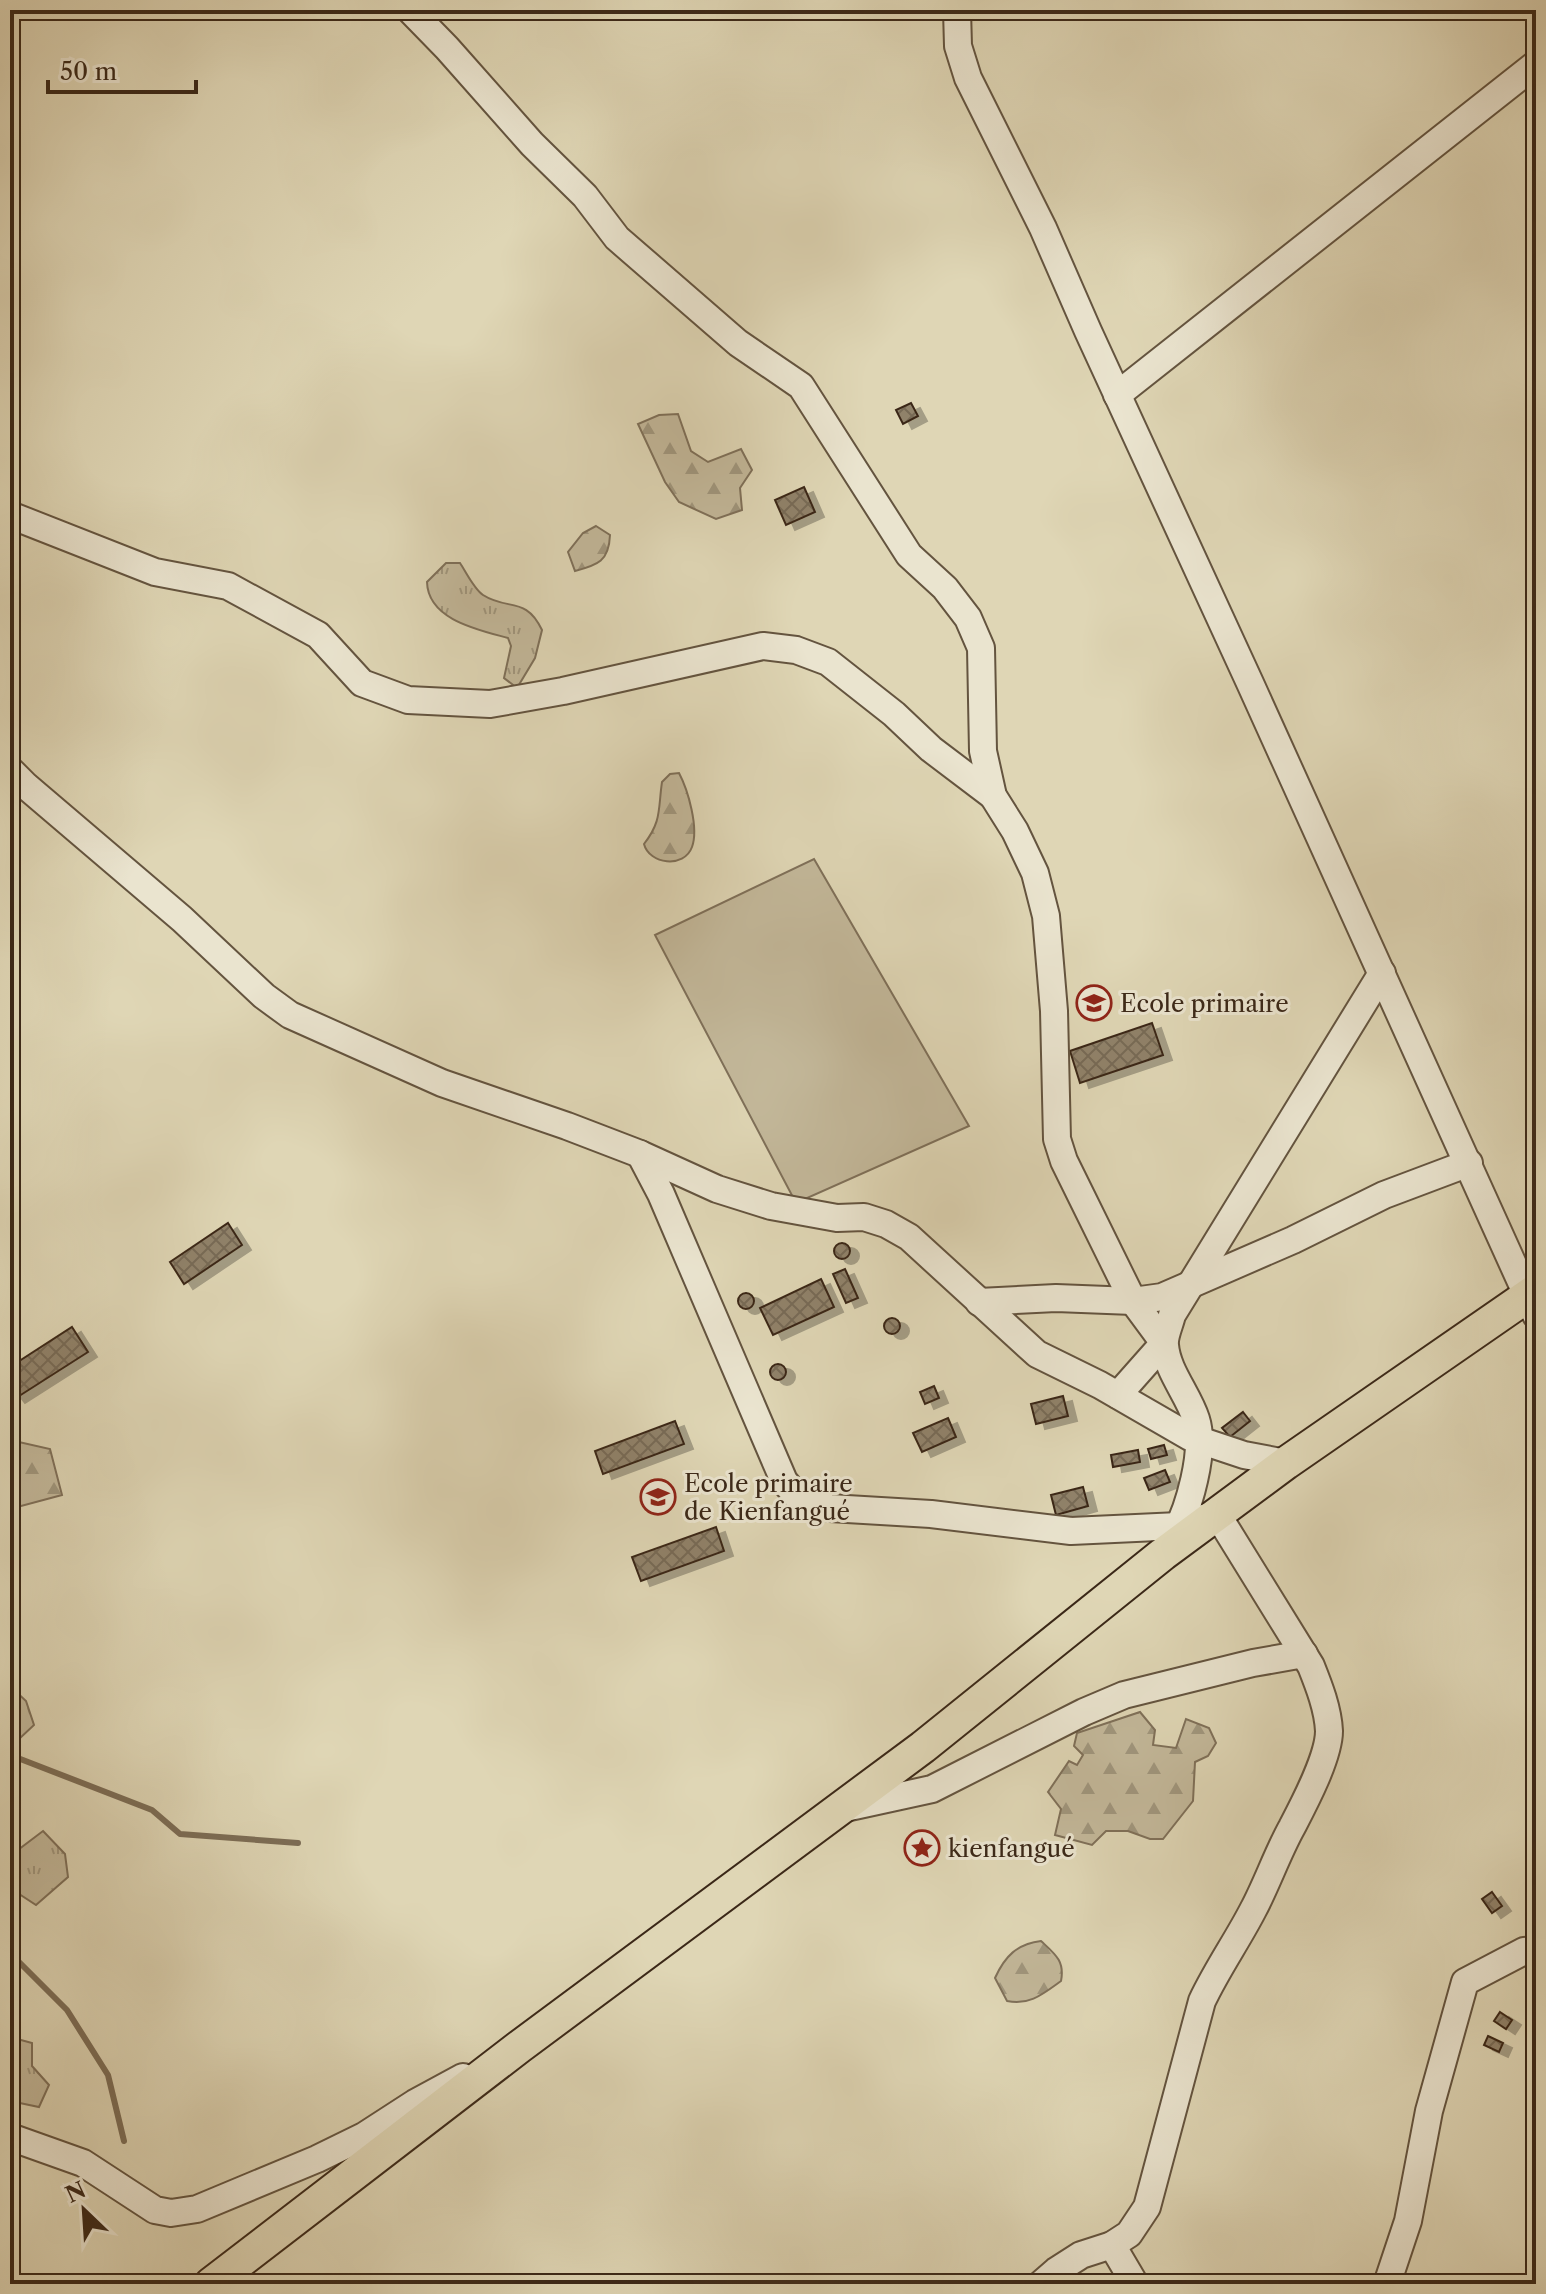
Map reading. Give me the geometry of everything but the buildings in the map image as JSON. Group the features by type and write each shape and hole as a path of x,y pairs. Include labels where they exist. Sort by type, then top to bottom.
{"main road":[{"path":"211,2284 519,2047 841,1809 1163,1554 1286,1463 1533,1300"}],"street":[{"path":"410,10 532,144 585,196 617,238 738,343 801,386 909,555 945,588 968,618 981,648 983,751 993,796 1015,831 1035,873 1046,916 1054,1011 1057,1139 1064,1161 1133,1301 1164,1343 1172,1369 1196,1419 1199,1440 1192,1489 1179,1526 1163,1554"},
{"path":"957,10 958,46 968,78 1043,228 1533,1300"},
{"path":"1117,395 1536,64"},
{"path":"10,515 155,572 228,586 318,635 362,683 408,700 490,704 563,691 763,646 796,650 828,662 894,714 931,749 993,796"},
{"path":"10,770 182,919 264,996 290,1015 442,1083 640,1154 717,1189 771,1206 837,1218 864,1217 886,1224 909,1237 1037,1354 1199,1440 1244,1455 1286,1463"},
{"path":"1118,1395 1164,1343 1172,1315 1190,1284 1382,973"},
{"path":"640,1154 661,1194 784,1481 800,1500 830,1508 931,1514 1071,1531 1179,1526 1217,1514 1304,1654 1321,1691 1329,1730 1327,1746 1308,1796 1253,1910 1217,1969 1202,2001 1147,2207 1129,2234 1112,2245 1081,2255 1041,2284"},
{"path":"979,1302 1056,1298 1133,1301 1162,1297 1293,1240 1384,1195 1469,1163"},
{"path":"841,1809 932,1789 1124,1695 1253,1663 1304,1654"},
{"path":"1390,2282 1408,2221 1429,2111 1465,1982 1524,1951 1536,1950"},
{"path":"10,2137 83,2163 155,2210 171,2213 197,2209 364,2136 415,2103 519,2047"},
{"path":"1112,2245 1135,2284"}],"green space":[{"path":"678,414 691,451 708,462 741,449 752,470 740,488 742,510 716,519 679,502 665,482 638,424 659,415"},
{"path":"596,526 610,535 605,556 596,564 575,571 568,552 583,533"},
{"path":"446,563 460,563 483,595 523,608 536,619 542,630 535,658 517,688 504,678 511,646 508,638 457,621 436,606 427,582"},
{"path":"679,773 692,809 694,839 688,854 682,859 659,860 647,851 644,844 657,821 662,782 670,774"},
{"path":"814,859 969,1126 796,1203 655,935"},
{"path":"10,1440 50,1449 62,1495 10,1509"},
{"path":"11,1687 26,1701 34,1725 18,1740 10,1739"},
{"path":"1140,1712 1155,1730 1153,1745 1176,1748 1186,1719 1209,1728 1216,1743 1208,1756 1195,1762 1193,1801 1163,1839 1150,1839 1128,1831 1106,1831 1092,1845 1055,1835 1061,1809 1048,1792 1069,1761 1077,1765 1083,1755 1074,1746 1077,1733"},
{"path":"43,1831 65,1854 68,1877 36,1905 10,1888 10,1856"},
{"path":"1041,1941 1060,1963 1061,1981 1029,2000 1007,2001 995,1978 999,1970 1019,1948"},
{"path":"10,2037 32,2043 32,2066 49,2085 39,2107 10,2101"}],"waterway":[{"path":"10,1755 152,1810 180,1834 298,1843"},
{"path":"10,1953 67,2010 108,2075 124,2141"}],"place":[{"name":"Ecole primaire","path":"1094,1003"},
{"name":"Ecole primaire de Kienfangué","path":"658,1497"},
{"name":"kienfangué","path":"922,1848"}]}
